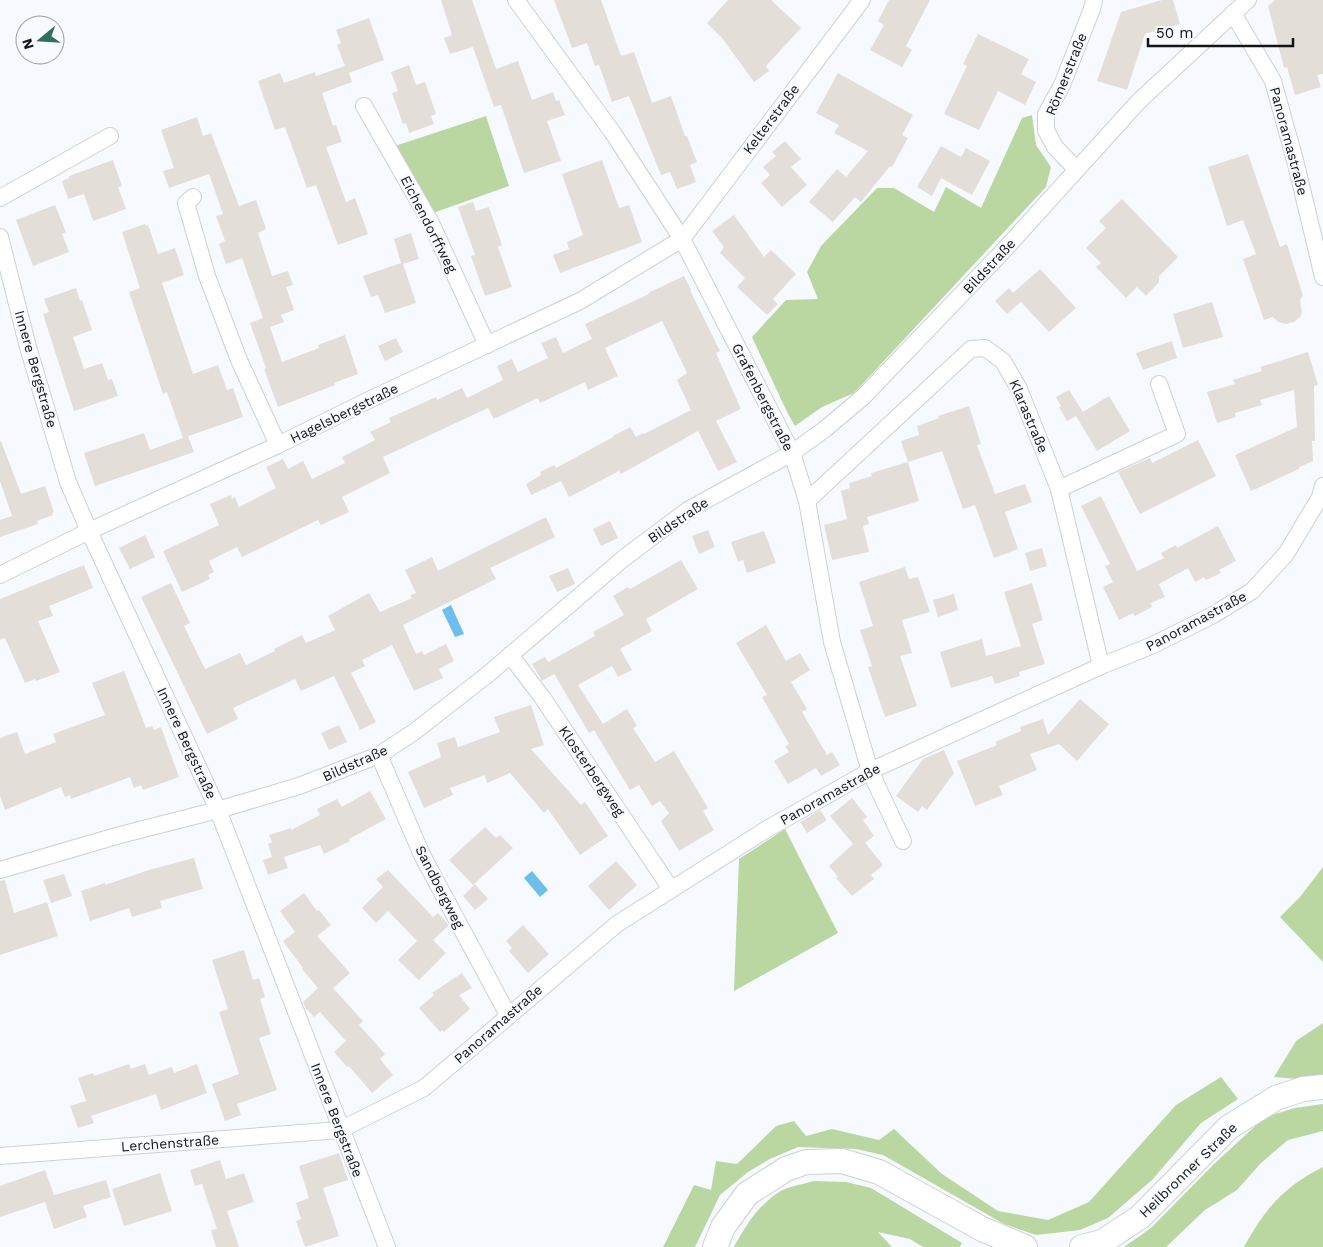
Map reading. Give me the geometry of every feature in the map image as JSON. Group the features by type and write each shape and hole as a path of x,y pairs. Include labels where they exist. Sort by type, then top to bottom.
{"main road":[{"name":"Heilbronner Straße","path":"1082,1247 1102,1242 1140,1217 1229,1127 1276,1098 1303,1089 1323,1087"},
{"path":"715,1247 723,1227 747,1194 786,1169 806,1162 842,1161 879,1172 982,1229 1025,1247"}],"street":[{"name":"Grafenbergstraße","path":"516,0 613,133 682,239 792,453 807,501 832,642 870,771 903,841"},
{"name":"Kelterstraße","path":"682,239 862,0"},
{"name":"Römerstraße","path":"1076,169 1055,147 1046,130 1046,114 1062,85 1094,0"},
{"name":"Bildstraße","path":"0,870 299,786 379,755 414,732 510,655 624,558 688,510 792,453 863,397 1006,248 1138,100 1248,0"},
{"name":"Panoramastraße","path":"1233,13 1273,81 1296,164 1323,278"},
{"name":"Eichendorffweg","path":"364,106 431,223 487,345"},
{"path":"0,198 110,136"},
{"path":"193,197 186,203 208,276 240,360 278,445"},
{"name":"Innere Bergstraße","path":"0,236 28,347 66,473 89,531 218,810 340,1130 387,1247"},
{"name":"Hagelsbergstraße","path":"0,575 89,531 278,445 580,301 682,239"},
{"name":"Klarastraße","path":"807,501 971,349 985,348 1004,361 1019,389 1059,489 1101,666"},
{"path":"1059,489 1177,434 1159,384"},
{"name":"Panoramastraße","path":"340,1130 424,1088 617,924 767,829 870,771 1170,636 1213,615 1252,591 1286,554 1320,497 1323,486"},
{"name":"Klosterbergweg","path":"510,655 542,697 671,889"},
{"name":"Sandbergweg","path":"379,755 422,855 508,1015"},
{"name":"Lerchenstraße","path":"0,1156 340,1130"}],"green space":[{"path":"1032,115 1036,145 1051,167 1046,187 854,393 822,407 795,426 752,337 786,300 818,299 807,272 821,246 877,188 894,188 934,212 946,187 981,208 1022,118"},
{"path":"486,116 509,186 433,213 395,146"},
{"path":"785,829 838,933 734,991 739,859"},
{"path":"1323,867 1323,962 1280,917 1300,897"},
{"path":"1323,1023 1323,1080 1274,1077 1296,1041"},
{"path":"1221,1077 1238,1099 1201,1123 1152,1180 1108,1218 1080,1230 1036,1235 1004,1224 883,1155 856,1149 798,1147 770,1159 748,1172 720,1195 695,1247 663,1247 694,1185 711,1190 716,1161 737,1164 776,1126 794,1121 806,1136 832,1129 879,1140 894,1129 942,1174 998,1211 1048,1220 1089,1202 1176,1105"},
{"path":"1323,1104 1323,1131 1288,1140 1261,1163 1237,1190 1205,1210 1166,1247 1124,1247 1151,1228 1214,1164 1265,1117 1295,1108"},
{"path":"1323,1167 1323,1247 1244,1247 1276,1200 1297,1183"},
{"path":"814,1181 846,1182 871,1188 962,1243 960,1247 923,1247 910,1239 878,1232 892,1247 734,1247 754,1216 773,1196 789,1188"}],"water":[{"path":"451,605 464,634 455,637 442,610"},
{"path":"532,871 548,890 540,897 524,878"}],"building":[{"path":"441,0 472,0 496,69 518,61 532,100 553,92 556,101 559,100 565,115 547,121 561,161 524,173 501,105 494,107 473,47 450,54 444,38 452,35"},
{"path":"554,0 601,0 621,56 634,52 652,103 671,96 685,136 687,136 697,162 690,165 696,182 677,189 670,172 661,175 629,96 612,102 599,65 595,66 587,43 572,48"},
{"path":"728,0 771,0 801,28 766,66 769,71 754,82 722,38 707,23"},
{"path":"889,0 930,0 906,46 912,50 902,67 870,50 884,25 878,21"},
{"path":"1162,0 1173,0 1180,24 1145,34 1127,90 1097,81 1121,12"},
{"path":"1275,0 1323,0 1323,74 1317,75 1321,87 1295,95 1287,67 1284,68 1268,6"},
{"path":"369,18 384,60 349,73 352,82 322,93 333,126 336,125 342,142 326,147 346,202 355,198 368,234 338,245 316,185 307,188 285,127 275,130 258,81 280,73 284,83 315,72 316,76 345,66 337,45 341,43 336,30"},
{"path":"978,34 1029,59 1021,74 1036,82 1025,105 998,91 979,130 944,114 967,66 963,64"},
{"path":"409,65 416,85 425,82 436,114 431,116 434,124 409,133 406,123 403,124 392,93 398,91 391,72"},
{"path":"838,73 913,115 902,135 908,138 892,167 890,166 861,202 855,197 833,222 809,202 837,169 846,177 868,151 834,133 839,125 816,113"},
{"path":"197,117 203,136 211,133 239,206 256,200 266,229 258,233 272,276 288,271 293,285 286,287 294,310 281,315 284,322 270,327 282,362 319,348 318,345 345,335 358,374 278,407 250,323 263,318 242,258 226,264 219,244 225,241 216,216 223,214 209,174 169,188 163,171 174,168 161,130"},
{"path":"785,141 801,159 791,167 807,185 782,207 761,183 770,175 763,167 776,156 772,152"},
{"path":"941,146 961,157 966,148 990,161 972,195 941,178 932,196 917,187"},
{"path":"1248,154 1280,247 1287,244 1303,296 1300,300 1302,313 1300,317 1294,322 1286,324 1278,322 1273,317 1264,320 1243,259 1256,254 1243,220 1227,226 1208,167"},
{"path":"113,160 122,186 118,187 126,209 93,221 84,194 68,199 62,181 69,178 69,176"},
{"path":"602,160 619,208 629,205 642,242 560,273 553,255 569,249 567,242 583,235 562,174"},
{"path":"1122,199 1178,257 1159,276 1159,282 1146,296 1137,287 1126,298 1096,267 1101,263 1086,248 1106,228 1099,221"},
{"path":"473,202 476,211 489,207 502,245 498,247 512,287 485,296 471,256 475,255 458,207"},
{"path":"55,205 66,232 62,234 69,252 33,266 16,220"},
{"path":"734,215 764,257 771,250 796,274 773,299 778,304 767,315 737,287 745,278 720,253 724,247 712,231"},
{"path":"145,224 146,226 148,225 158,254 175,248 184,275 162,283 193,374 218,365 227,390 233,388 243,417 183,438 167,392 163,394 129,292 140,288 122,232"},
{"path":"411,233 419,259 403,264 416,303 385,313 378,295 371,297 363,276 401,263 394,239"},
{"path":"1040,269 1076,308 1049,332 1021,302 1007,314 995,301 1009,288 1013,293"},
{"path":"684,276 720,351 716,353 741,409 716,421 737,462 718,471 698,431 621,474 619,471 569,497 561,481 531,495 526,484 541,475 540,472 554,465 556,468 630,427 636,437 691,410 677,380 687,373 662,321 605,348 618,376 588,390 585,382 540,403 538,398 494,419 488,408 383,457 390,473 342,497 349,512 321,525 318,520 242,557 237,547 209,561 214,572 208,575 210,579 182,592 163,551 219,525 210,504 231,495 232,499 235,497 239,507 276,488 266,467 283,459 288,469 303,461 312,479 345,463 342,457 375,440 370,432 391,422 389,418 436,397 437,400 462,388 467,398 503,380 497,366 512,359 518,372 548,358 541,343 556,337 563,353 592,339 585,324"},
{"path":"76,288 92,330 73,337 84,369 102,363 108,380 112,379 118,396 74,411 43,314 49,312 44,299"},
{"path":"1212,302 1223,337 1183,348 1173,314"},
{"path":"396,338 403,352 385,361 378,346"},
{"path":"1172,341 1177,358 1143,370 1136,353"},
{"path":"1308,352 1318,385 1314,386 1315,441 1312,441 1313,461 1251,491 1235,455 1297,427 1294,390 1260,400 1262,405 1235,413 1236,417 1217,423 1207,392 1235,384 1233,380 1262,371 1260,367"},
{"path":"1069,390 1083,412 1067,421 1056,397"},
{"path":"1109,396 1130,431 1097,451 1076,416"},
{"path":"969,406 981,444 977,445 995,494 1025,484 1032,502 1005,512 1018,549 994,558 975,505 963,509 942,451 908,462 901,441 919,435 917,426 939,418 938,416"},
{"path":"144,433 150,450 188,436 194,452 95,486 84,453"},
{"path":"1198,440 1216,476 1140,514 1118,472 1150,458 1152,463"},
{"path":"1,441 21,494 45,486 54,512 52,513 53,515 37,521 38,524 0,537 0,520 12,516 0,481"},
{"path":"908,462 919,501 867,517 869,524 863,526 869,552 832,560 824,525 847,519 841,491 850,488 849,483 872,476 871,473"},
{"path":"1101,496 1137,571 1164,558 1161,553 1176,545 1177,548 1218,526 1236,561 1219,570 1221,573 1206,580 1204,577 1195,582 1188,568 1159,584 1165,597 1151,603 1152,607 1135,616 1133,613 1119,620 1103,587 1113,582 1105,566 1110,564 1081,506"},
{"path":"546,517 555,537 490,568 496,579 403,625 416,654 422,651 424,655 446,644 454,661 439,669 443,678 414,691 392,645 362,660 365,666 351,673 376,722 360,730 334,676 301,691 295,679 233,708 238,719 207,734 141,597 171,583 190,623 184,626 205,669 240,653 246,665 302,635 306,643 335,630 328,616 369,593 380,612 412,598 410,595 416,593 405,570 432,557 438,571"},
{"path":"610,521 618,538 601,546 593,529"},
{"path":"708,530 715,547 699,554 692,536"},
{"path":"764,531 776,563 747,573 743,560 738,562 731,542"},
{"path":"145,535 155,557 130,569 119,548"},
{"path":"1042,548 1047,566 1030,571 1025,553"},
{"path":"681,560 698,589 646,619 652,631 620,649 632,670 618,677 612,666 578,685 603,724 627,709 637,726 633,728 655,762 674,751 708,808 703,811 714,830 679,851 661,821 669,813 660,801 652,806 639,785 630,790 594,730 589,733 550,667 554,674 542,681 532,664 545,657 548,662 595,636 593,632 624,615 613,596 628,587 630,589"},
{"path":"84,565 93,588 49,606 53,616 38,621 60,672 25,683 5,638 0,640 0,599"},
{"path":"905,567 909,579 918,577 930,612 902,620 912,653 900,656 917,706 885,717 868,667 872,666 860,630 873,626 859,582"},
{"path":"568,568 575,584 557,592 549,576"},
{"path":"1032,583 1043,620 1032,624 1045,664 1019,672 1020,676 995,684 992,676 951,688 940,652 982,639 986,656 1021,646 1004,592"},
{"path":"954,594 958,610 938,617 933,600"},
{"path":"766,625 786,661 800,653 810,670 791,682 807,709 802,712 827,755 832,752 840,765 821,776 816,768 788,784 774,761 789,752 785,747 789,744 762,697 767,695 736,643"},
{"path":"124,671 146,728 152,726 154,730 161,727 179,777 143,790 141,785 134,788 130,777 71,799 70,795 65,797 61,787 5,810 0,796 0,738 17,732 25,754 56,742 53,734 105,715 92,683"},
{"path":"1080,699 1109,724 1077,761 1059,744 1030,754 1037,770 999,786 1003,795 975,806 957,761 997,745 995,742 1021,731 1020,727 1043,719 1048,735"},
{"path":"531,705 544,745 531,749 581,805 585,802 608,836 580,855 548,809 544,813 510,773 487,783 485,775 450,788 453,795 424,808 408,772 441,757 437,743 455,737 458,747 500,732 494,717"},
{"path":"339,725 347,742 329,750 321,733"},
{"path":"944,750 954,773 927,810 922,806 918,812 896,796 923,759"},
{"path":"370,791 386,819 324,854 320,845 284,857 288,868 268,875 263,860 272,857 268,844 272,842 269,835 291,828 291,830 320,815 317,809 337,799 342,807"},
{"path":"852,798 867,817 863,820 874,836 865,843 883,865 871,875 874,879 852,896 836,878 838,877 829,866 853,844 830,816"},
{"path":"820,810 827,820 807,833 800,822"},
{"path":"485,827 496,838 500,835 513,848 473,885 449,860"},
{"path":"194,858 203,889 160,901 162,908 132,917 129,908 90,921 81,891"},
{"path":"616,861 637,885 609,910 588,886"},
{"path":"388,870 433,917 438,913 449,925 433,940 446,953 419,980 398,960 417,941 388,911 376,923 362,908 383,887 376,879"},
{"path":"64,874 72,896 51,903 43,880"},
{"path":"5,880 14,913 47,902 58,936 0,955 0,881"},
{"path":"475,884 488,899 475,910 463,896"},
{"path":"304,893 317,911 319,910 331,925 317,936 350,973 333,988 363,1021 359,1025 385,1054 380,1059 393,1075 372,1093 334,1052 346,1041 320,1012 314,1017 303,1002 318,988 283,941 295,932 280,911"},
{"path":"523,925 549,954 528,973 509,951 512,948 506,941"},
{"path":"244,950 253,980 259,978 265,997 260,999 271,1034 259,1038 277,1090 237,1104 241,1115 225,1121 212,1084 239,1074 219,1012 228,1009 212,960"},
{"path":"462,973 472,988 459,995 470,1009 444,1032 442,1030 440,1032 419,1008 434,995 432,993"},
{"path":"129,1064 131,1069 145,1064 149,1075 172,1067 174,1073 197,1064 207,1093 161,1110 156,1094 91,1116 94,1123 78,1128 70,1106 86,1101 78,1078 93,1073 94,1076"},
{"path":"339,1153 348,1180 323,1188 339,1236 305,1247 296,1221 301,1219 296,1203 309,1198 299,1166"},
{"path":"220,1160 226,1179 244,1173 254,1202 227,1211 239,1247 216,1247 211,1230 217,1229 202,1184 195,1186 190,1170"},
{"path":"45,1170 54,1195 106,1180 111,1197 83,1206 87,1217 54,1229 45,1202 0,1217 0,1186"},
{"path":"160,1173 172,1211 124,1226 112,1189"}]}
